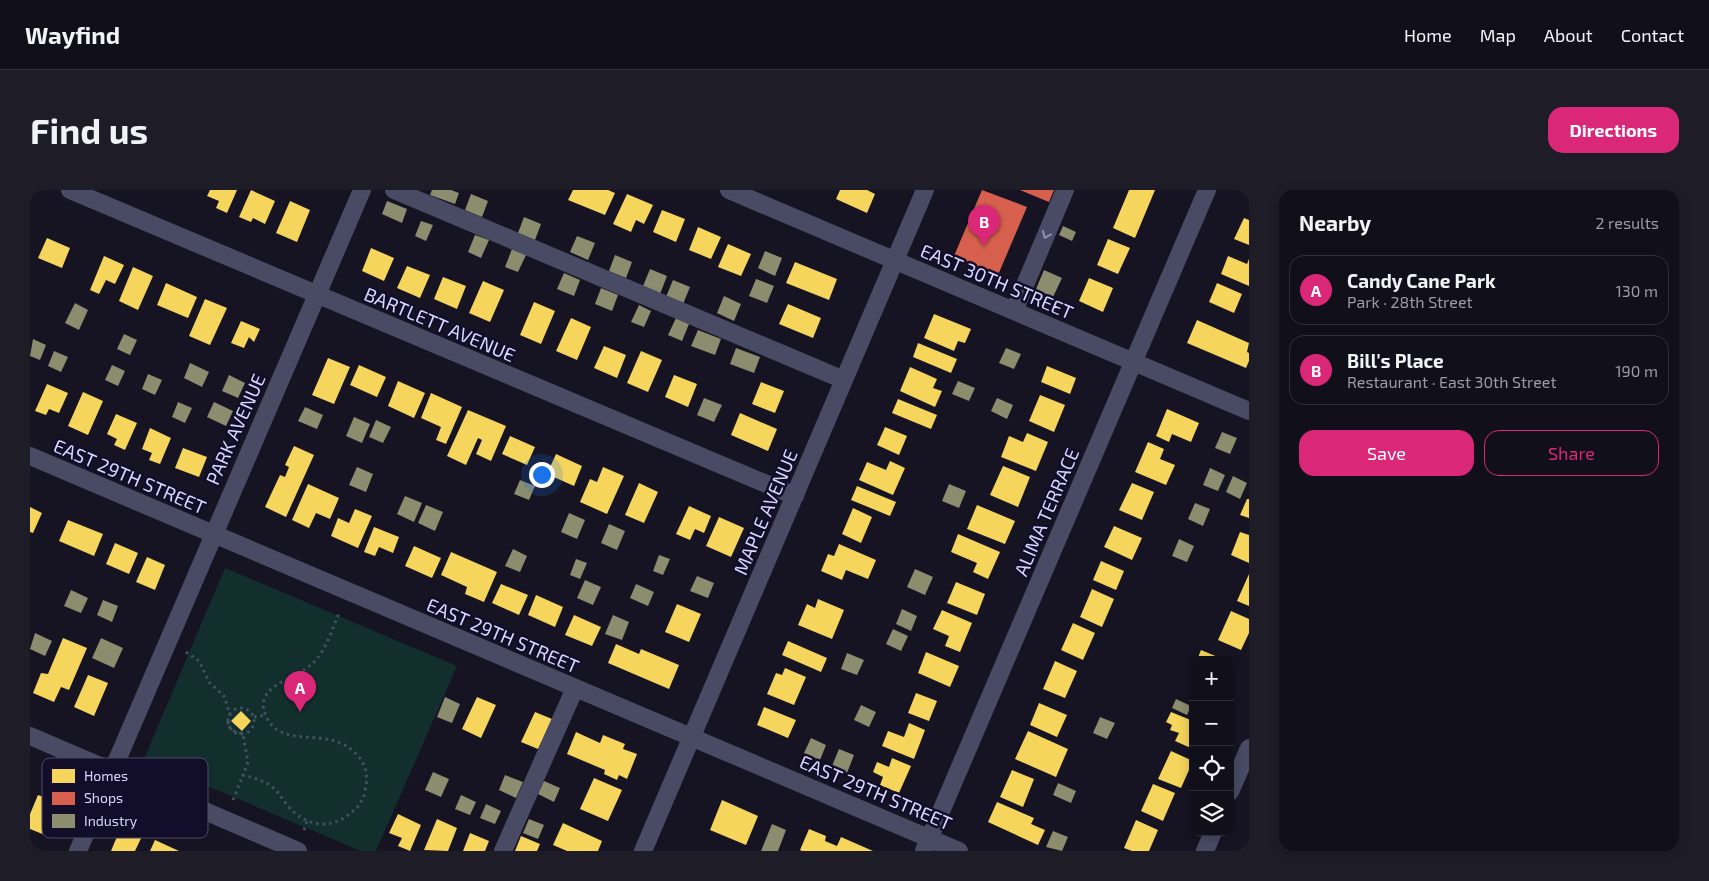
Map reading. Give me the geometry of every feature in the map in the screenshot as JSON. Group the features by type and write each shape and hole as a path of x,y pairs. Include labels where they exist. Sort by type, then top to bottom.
{"street":[{"name":"BARTLETT AVENUE","path":"70,190 794,496"},
{"name":"PARK AVENUE","path":"118,758 362,190"},
{"path":"394,190 844,380"},
{"name":"EAST 30TH STREET","path":"729,190 1249,411"},
{"name":"MAPLE AVENUE","path":"643,851 926,190"},
{"path":"1014,311 1065,190"},
{"name":"ALIMA TERRACE","path":"927,845 1207,190"},
{"name":"EAST 29TH STREET","path":"30,456 691,738 927,845 959,851"},
{"path":"503,851 575,688"},
{"path":"30,736 82,758"},
{"path":"1230,791 1249,748"},
{"path":"208,812 298,851"},
{"path":"1205,851 1211,836"},
{"name":"PARK AVENUE","path":"78,851 84,838"}],"path":[{"path":"243,775 262,780 273,787 289,807 307,821 322,824 338,822 354,812 364,798 367,771 361,758 351,747 336,739 287,735 272,727 264,706 269,691 275,685 304,672 314,663 324,649 339,613"},
{"path":"186,652 199,661 209,682 224,696 230,714 228,722 231,730 243,734 251,730 254,717 249,710 241,708 230,714"},
{"path":"254,717 266,715"},
{"path":"233,800 248,762 243,734"},
{"path":"304,830 307,821"}],"green space":[{"path":"225,568 457,666 376,851 361,851 208,786 208,758 144,758"}],"building: Homes":[{"path":"210,190 237,190 227,213 216,208 219,201 207,196"},
{"path":"251,190 275,201 265,224 253,218 251,222 239,217"},
{"path":"573,190 608,190 615,193 605,215 568,200"},
{"path":"840,190 867,190 875,194 867,213 836,199"},
{"path":"1129,190 1155,190 1135,238 1113,228"},
{"path":"627,194 653,205 644,224 636,220 631,232 613,224"},
{"path":"290,201 310,210 297,242 276,233"},
{"path":"662,210 685,219 676,242 653,232"},
{"path":"1244,218 1249,220 1249,245 1234,239"},
{"path":"698,227 721,237 711,259 689,250"},
{"path":"47,238 70,248 62,268 38,258"},
{"path":"1108,239 1130,248 1118,274 1097,265"},
{"path":"728,244 751,254 741,276 718,267"},
{"path":"371,248 394,258 384,281 362,271"},
{"path":"104,256 124,265 115,284 106,280 99,294 90,290"},
{"path":"1228,256 1247,264 1249,259 1249,286 1221,274"},
{"path":"795,262 837,279 829,300 786,283"},
{"path":"407,266 430,275 420,298 397,288"},
{"path":"133,267 153,276 138,310 119,301"},
{"path":"443,277 466,286 457,309 434,299"},
{"path":"1089,278 1113,288 1103,312 1079,301"},
{"path":"483,281 504,290 490,322 469,313"},
{"path":"166,283 197,297 188,318 157,305"},
{"path":"1217,283 1242,294 1234,313 1209,302"},
{"path":"205,299 227,308 210,345 189,336"},
{"path":"534,302 555,311 541,344 520,335"},
{"path":"788,304 821,318 813,338 779,324"},
{"path":"934,314 971,329 965,343 958,341 954,351 924,338"},
{"path":"571,318 591,327 577,360 556,351"},
{"path":"1197,320 1249,343 1247,352 1249,353 1249,361 1246,368 1187,343"},
{"path":"241,321 260,329 254,342 249,337 244,348 231,343"},
{"path":"918,343 957,359 951,373 913,357"},
{"path":"604,346 626,355 617,378 594,368"},
{"path":"641,351 662,360 648,392 627,383"},
{"path":"328,358 350,367 334,404 312,395"},
{"path":"359,365 386,377 377,397 350,385"},
{"path":"1047,366 1076,378 1070,394 1041,382"},
{"path":"910,367 937,379 933,388 942,391 935,407 900,391"},
{"path":"674,375 697,384 688,407 665,397"},
{"path":"398,381 425,393 414,418 388,406"},
{"path":"761,382 784,391 775,413 752,404"},
{"path":"47,384 68,393 59,413 49,409 46,415 35,411"},
{"path":"83,392 103,401 88,435 68,426"},
{"path":"431,393 462,407 446,444 436,440 441,427 421,418"},
{"path":"1040,395 1065,405 1054,432 1029,421"},
{"path":"898,399 937,415 931,429 892,413"},
{"path":"1167,409 1199,423 1191,442 1172,434 1169,442 1156,436"},
{"path":"468,410 506,426 491,461 476,454 482,440 478,438 466,465 447,456"},
{"path":"740,413 777,429 768,451 731,435"},
{"path":"116,414 137,423 125,450 114,445 117,439 107,434"},
{"path":"885,427 907,436 899,455 877,445"},
{"path":"150,428 171,438 160,464 149,460 152,453 142,449"},
{"path":"1027,433 1048,442 1036,471 1001,457 1009,436 1023,442"},
{"path":"510,436 535,447 527,465 502,454"},
{"path":"1148,442 1164,449 1160,459 1175,465 1166,485 1135,472"},
{"path":"294,446 314,455 286,517 265,507 280,475 285,477 289,467 285,465"},
{"path":"183,448 207,457 199,477 175,468"},
{"path":"556,454 582,466 574,486 547,474"},
{"path":"890,461 905,468 893,495 859,480 867,462 886,470"},
{"path":"1003,466 1030,477 1018,507 990,495"},
{"path":"603,467 624,476 607,514 580,502 590,479 597,482"},
{"path":"639,483 658,492 644,523 625,515"},
{"path":"1132,483 1154,492 1142,520 1119,510"},
{"path":"308,484 339,498 330,519 316,513 309,528 292,520"},
{"path":"857,486 896,502 890,516 851,500"},
{"path":"1247,499 1249,499 1249,518 1240,515"},
{"path":"977,505 1015,521 1005,544 967,529"},
{"path":"689,506 711,516 704,533 695,529 690,540 676,534"},
{"path":"30,507 42,513 33,533 30,532"},
{"path":"853,508 872,517 861,543 842,534"},
{"path":"355,509 372,516 358,548 331,536 338,518 349,523"},
{"path":"719,517 744,528 731,557 706,546"},
{"path":"68,520 103,534 94,556 59,541"},
{"path":"1114,526 1142,538 1132,560 1104,547"},
{"path":"374,527 399,537 393,553 379,547 375,556 364,552"},
{"path":"1240,532 1249,535 1249,563 1231,555"},
{"path":"958,534 1000,552 988,579 973,572 977,563 951,552"},
{"path":"115,543 138,553 129,574 106,564"},
{"path":"839,544 876,560 868,579 846,570 842,580 821,571 828,554 834,556"},
{"path":"414,546 441,558 432,578 405,566"},
{"path":"451,552 497,572 484,602 465,594 467,587 441,575"},
{"path":"147,557 165,565 155,590 136,582"},
{"path":"1101,561 1124,571 1116,590 1093,580"},
{"path":"1249,574 1249,606 1237,601"},
{"path":"956,582 985,594 977,615 947,603"},
{"path":"501,584 528,595 519,615 492,603"},
{"path":"1092,589 1114,599 1102,627 1080,617"},
{"path":"536,595 563,607 555,627 528,615"},
{"path":"818,599 844,610 832,639 798,625 807,604 815,608"},
{"path":"677,604 701,614 689,642 665,632"},
{"path":"942,610 972,623 960,652 945,646 949,636 933,629"},
{"path":"1231,611 1249,619 1249,633 1241,650 1218,640"},
{"path":"574,615 601,627 592,646 565,635"},
{"path":"1073,623 1095,633 1083,660 1061,650"},
{"path":"63,638 87,648 69,690 61,687 54,702 33,693 41,673 48,674"},
{"path":"788,641 827,658 821,672 782,655"},
{"path":"616,644 639,654 641,649 679,665 669,689 608,663"},
{"path":"1201,650 1215,656 1199,656"},
{"path":"926,652 959,666 950,687 918,673"},
{"path":"1055,661 1077,671 1065,698 1043,689"},
{"path":"785,668 806,677 794,705 767,694 776,673 782,675"},
{"path":"88,675 108,683 94,716 74,707"},
{"path":"916,693 937,701 929,721 908,713"},
{"path":"477,697 496,705 481,738 462,729"},
{"path":"1039,703 1067,715 1057,737 1030,725"},
{"path":"764,707 796,720 788,738 757,725"},
{"path":"241,711 251,721 242,731 231,721"},
{"path":"535,712 552,719 538,749 521,742"},
{"path":"1171,712 1189,719 1189,747 1175,741 1179,733 1170,730 1172,725 1166,722"},
{"path":"909,723 925,730 914,759 882,746 888,731 904,737"},
{"path":"1028,731 1068,749 1056,777 1015,759"},
{"path":"576,732 600,743 603,735 625,744 623,749 637,754 627,779 619,775 617,780 604,774 605,770 567,754"},
{"path":"1171,751 1189,759 1189,770 1181,788 1158,779"},
{"path":"892,758 911,766 899,793 880,785 883,777 873,772 877,762 889,767"},
{"path":"1012,770 1034,779 1023,807 1000,797"},
{"path":"594,778 622,790 608,821 580,809"},
{"path":"1153,784 1175,793 1163,821 1141,811"},
{"path":"38,795 42,797 42,834 30,829 30,814"},
{"path":"722,800 758,816 746,845 710,830"},
{"path":"997,802 1034,818 1031,824 1045,830 1038,845 988,822"},
{"path":"398,814 421,825 410,851 398,846 402,838 389,833"},
{"path":"437,819 457,828 448,851 424,850"},
{"path":"1136,820 1158,830 1149,851 1132,851 1124,848"},
{"path":"563,823 602,841 598,851 567,851 553,845"},
{"path":"809,829 826,836 825,841 837,846 841,837 873,851 802,851 800,850"},
{"path":"470,833 489,841 485,851 463,851"},
{"path":"521,836 540,844 537,851 515,851"},
{"path":"116,838 141,838 135,851 111,851"},
{"path":"155,840 179,851 150,851"}],"building: Shops":[{"path":"982,190 1027,207 998,275 954,256"},
{"path":"1020,190 1054,190 1049,202"}],"building: Industry":[{"path":"432,190 451,190 459,193 455,204 430,195"},
{"path":"471,194 488,201 482,217 465,210"},
{"path":"387,201 407,209 402,223 382,214"},
{"path":"524,217 541,224 535,240 518,233"},
{"path":"421,221 433,225 426,241 415,236"},
{"path":"1063,226 1076,232 1072,241 1059,235"},
{"path":"475,235 489,240 481,258 468,252"},
{"path":"577,236 595,243 588,260 570,252"},
{"path":"512,249 526,255 518,272 505,267"},
{"path":"765,251 782,258 775,276 758,268"},
{"path":"615,255 632,262 626,278 609,271"},
{"path":"650,269 667,276 660,294 643,286"},
{"path":"1044,270 1062,278 1053,297 1036,289"},
{"path":"564,273 580,280 574,296 557,289"},
{"path":"756,279 774,286 767,303 749,296"},
{"path":"673,280 690,287 683,304 666,297"},
{"path":"601,288 618,295 612,311 595,304"},
{"path":"724,296 741,304 734,321 717,313"},
{"path":"75,303 88,310 79,330 65,323"},
{"path":"639,305 651,311 644,327 631,322"},
{"path":"676,318 689,324 682,341 668,335"},
{"path":"698,330 721,339 715,355 691,346"},
{"path":"124,334 137,340 130,355 117,349"},
{"path":"33,339 46,345 40,360 30,356"},
{"path":"736,348 760,357 754,373 730,364"},
{"path":"1006,348 1021,354 1014,369 999,363"},
{"path":"54,351 68,357 61,372 48,366"},
{"path":"190,363 209,372 202,387 184,378"},
{"path":"112,365 125,371 118,386 105,380"},
{"path":"148,374 162,380 155,395 142,389"},
{"path":"229,375 245,383 238,398 222,391"},
{"path":"958,381 975,388 969,401 952,394"},
{"path":"704,398 722,405 714,422 697,415"},
{"path":"997,398 1013,405 1007,419 991,411"},
{"path":"178,402 192,408 185,423 172,417"},
{"path":"214,402 233,411 226,426 207,417"},
{"path":"305,407 323,415 317,429 298,421"},
{"path":"354,417 370,424 362,443 346,436"},
{"path":"376,420 391,427 383,443 369,437"},
{"path":"1222,432 1237,438 1230,454 1215,448"},
{"path":"357,467 373,474 366,492 349,485"},
{"path":"1210,468 1225,475 1218,491 1203,485"},
{"path":"1233,476 1247,483 1240,499 1226,492"},
{"path":"520,480 535,486 529,500 514,494"},
{"path":"949,484 966,491 959,508 942,501"},
{"path":"405,496 422,503 414,522 397,514"},
{"path":"1195,503 1210,509 1203,526 1188,519"},
{"path":"426,505 443,512 435,531 418,523"},
{"path":"569,513 585,520 577,539 561,532"},
{"path":"609,524 625,531 617,550 601,543"},
{"path":"1179,539 1194,546 1187,562 1172,556"},
{"path":"513,549 527,556 520,572 505,566"},
{"path":"659,555 670,559 663,575 653,571"},
{"path":"576,559 587,563 580,579 570,575"},
{"path":"915,569 933,577 925,595 907,587"},
{"path":"697,576 714,583 708,598 690,591"},
{"path":"585,580 601,587 593,605 577,598"},
{"path":"636,584 654,592 648,606 630,598"},
{"path":"71,590 88,598 81,613 64,606"},
{"path":"103,600 118,606 112,622 97,615"},
{"path":"902,609 917,616 911,631 896,624"},
{"path":"613,615 629,622 622,640 605,634"},
{"path":"893,629 908,636 901,651 886,644"},
{"path":"35,633 52,641 45,656 30,649"},
{"path":"101,638 123,648 114,668 92,658"},
{"path":"847,653 864,660 857,675 841,669"},
{"path":"445,697 460,704 452,723 437,717"},
{"path":"1176,699 1189,705 1187,715 1172,708"},
{"path":"861,705 876,712 869,727 854,720"},
{"path":"1100,717 1115,723 1107,739 1093,733"},
{"path":"811,738 826,745 820,760 804,753"},
{"path":"839,749 854,755 847,773 832,766"},
{"path":"433,772 449,779 441,797 425,790"},
{"path":"505,775 523,782 516,798 499,790"},
{"path":"544,781 560,788 554,802 538,794"},
{"path":"1058,783 1076,791 1071,803 1053,795"},
{"path":"461,795 476,802 470,815 455,809"},
{"path":"486,804 501,811 495,824 480,818"},
{"path":"529,819 544,825 538,839 523,833"},
{"path":"772,824 786,830 778,851 761,851"},
{"path":"1053,831 1068,837 1062,851 1046,847"}],"place":[{"name":"Bill's Place","path":"984,246"},
{"name":"Candy Cane Park","path":"300,712"}]}
